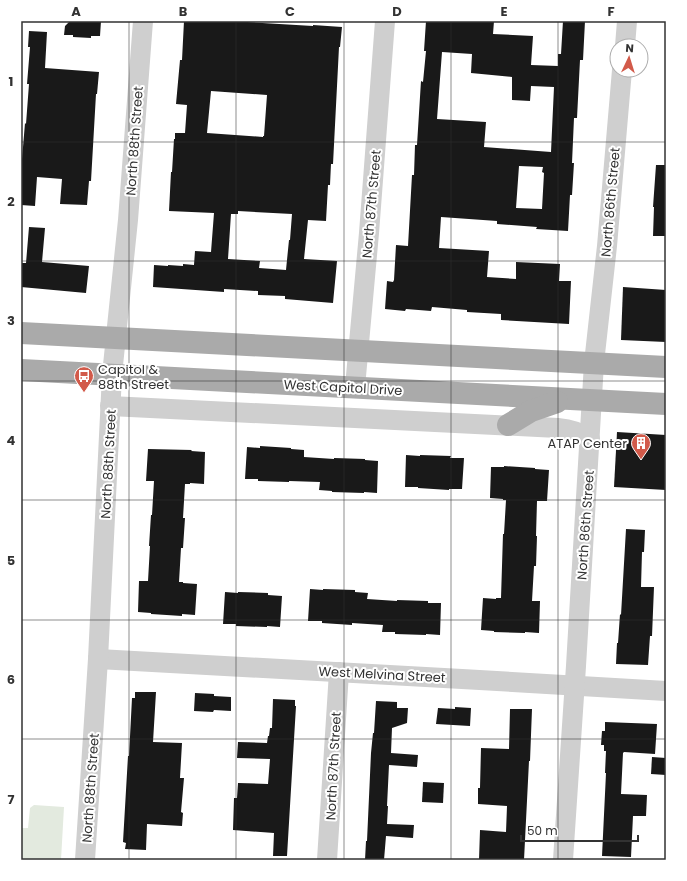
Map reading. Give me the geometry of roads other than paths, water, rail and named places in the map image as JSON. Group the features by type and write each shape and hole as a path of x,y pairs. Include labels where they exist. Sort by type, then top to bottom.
{"main road":[{"path":"21,333 666,367"},
{"name":"West Capitol Drive","path":"21,370 666,404"},
{"path":"508,425 531,411 570,399"}],"street":[{"name":"North 88th Street","path":"85,860 98,659 112,375 128,212 143,21"},
{"name":"North 87th Street","path":"355,387 386,21"},
{"path":"625,38 627,21"},
{"name":"North 86th Street","path":"563,860 594,363 621,78"},
{"path":"110,406 565,428 584,435 590,440"},
{"name":"West Melvina Street","path":"98,659 666,691"},
{"name":"North 87th Street","path":"327,860 339,672"}],"place":[{"name":"Capitol & 88th Street","path":"84,393"},
{"name":"ATAP Center","path":"641,460"}]}
